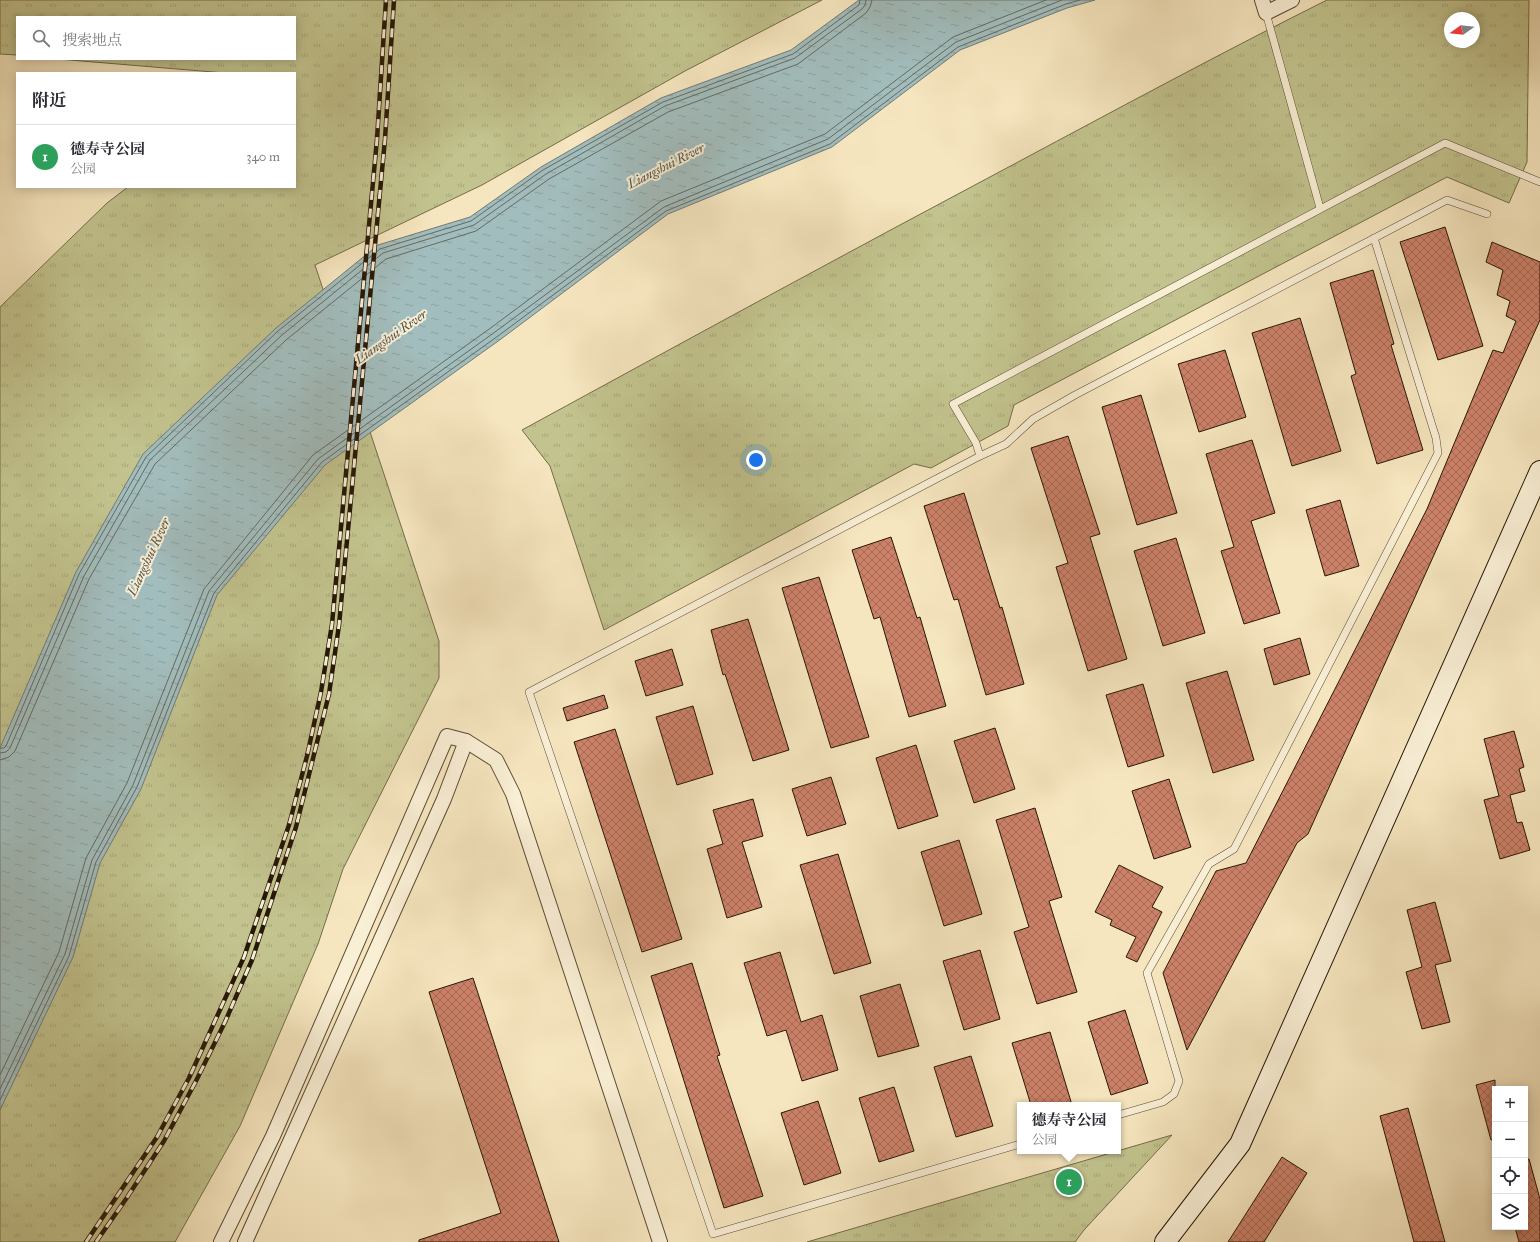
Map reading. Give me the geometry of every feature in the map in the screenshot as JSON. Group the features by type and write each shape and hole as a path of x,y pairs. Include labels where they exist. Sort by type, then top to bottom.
{"street":[{"path":"1264,6 1292,0"},
{"path":"1165,1242 1240,1144 1540,471"},
{"path":"221,1242 273,1136 447,736 466,741 496,760 513,794 660,1242"},
{"path":"246,1242 440,806 466,741"}],"lane":[{"path":"1264,6 1320,208"},
{"path":"980,456 976,444 953,404 1445,143 1540,182"},
{"path":"1017,1145 713,1234 529,692 980,456 1006,444 1033,419 1075,395 1447,200 1488,214"},
{"path":"1121,1114 1163,1102 1174,1094 1179,1081 1147,973 1209,864 1234,849 1438,452 1436,438 1374,238"}],"green space":[{"path":"0,0 822,0 685,71 482,185 315,265 439,641 439,678 343,869 318,944 240,1126 175,1242 0,1242 0,307 107,203 127,188 296,188 296,72 213,72 70,60 296,60 296,16 16,16 16,55 0,54"},
{"path":"1327,0 1529,0 1527,162 1509,203 1447,177 1014,405 1008,426 931,468 914,464 604,630 550,466 522,430 894,228 1172,80"},
{"path":"1172,1135 1084,1230 1075,1242 807,1242 1107,1154 1121,1154 1121,1150"}],"water":[{"name":"Liangshui River","path":"859,0 1095,0 1067,8 960,50 832,147 668,214 501,339 325,465 217,595 141,789 100,863 73,957 0,1110 0,748 76,572 143,454 276,328 378,245 470,217 541,167 661,98 791,50"}],"building":[{"path":"1445,227 1483,346 1438,360 1400,242"},
{"path":"1492,242 1540,262 1540,320 1308,834 1297,843 1187,1050 1163,973 1216,871 1246,863 1427,509 1493,350 1503,353 1516,321 1506,316 1510,301 1497,295 1503,270 1486,262"},
{"path":"1373,270 1394,344 1391,345 1423,450 1377,464 1351,376 1356,374 1330,283"},
{"path":"1300,318 1341,451 1292,466 1252,333"},
{"path":"1225,350 1246,417 1199,432 1178,364"},
{"path":"1141,395 1177,513 1137,525 1102,407"},
{"path":"1068,436 1100,534 1090,537 1127,659 1088,671 1056,567 1068,563 1031,448"},
{"path":"1252,440 1275,513 1251,521 1280,613 1244,624 1221,551 1234,547 1206,454"},
{"path":"964,493 1000,608 1002,607 1024,684 986,695 958,599 954,600 924,506"},
{"path":"1340,500 1359,566 1325,576 1306,510"},
{"path":"891,537 917,618 920,617 946,706 909,717 880,617 874,619 852,550"},
{"path":"1176,538 1205,633 1163,646 1134,551"},
{"path":"819,577 869,737 831,748 782,588"},
{"path":"748,619 789,750 753,761 725,674 723,675 711,630"},
{"path":"1300,638 1310,674 1274,685 1264,649"},
{"path":"672,649 683,685 646,696 635,661"},
{"path":"1227,671 1254,760 1213,773 1186,683"},
{"path":"1143,684 1164,756 1128,767 1106,695"},
{"path":"604,695 608,708 567,721 563,708"},
{"path":"693,706 713,774 677,785 656,717"},
{"path":"995,728 1015,789 974,803 954,741"},
{"path":"615,729 682,939 642,952 574,742"},
{"path":"1514,731 1524,767 1519,769 1525,791 1510,795 1517,823 1522,822 1530,850 1500,859 1484,800 1499,796 1484,739"},
{"path":"916,745 938,816 898,829 876,758"},
{"path":"831,777 846,824 807,836 792,789"},
{"path":"1169,779 1191,847 1154,859 1132,791"},
{"path":"753,799 763,836 742,842 762,907 727,918 707,849 723,844 713,810"},
{"path":"1035,808 1062,897 1049,901 1077,992 1037,1004 1014,932 1029,927 996,820"},
{"path":"959,840 982,914 944,926 921,852"},
{"path":"838,854 871,963 834,974 800,865"},
{"path":"1119,865 1163,887 1152,907 1162,912 1137,962 1126,957 1136,937 1110,925 1112,920 1095,912"},
{"path":"1435,902 1451,961 1435,965 1450,1022 1422,1029 1406,972 1422,967 1407,910"},
{"path":"980,950 1000,1019 964,1030 943,961"},
{"path":"780,952 801,1022 822,1015 838,1070 802,1081 786,1030 767,1036 744,963"},
{"path":"692,963 720,1055 717,1056 763,1196 724,1208 651,976"},
{"path":"473,978 559,1242 419,1242 419,1240 501,1213 429,992"},
{"path":"900,984 919,1046 878,1057 860,996"},
{"path":"1125,1010 1148,1083 1111,1095 1088,1022"},
{"path":"1050,1032 1071,1102 1030,1102 1012,1043"},
{"path":"971,1056 993,1126 956,1137 934,1067"},
{"path":"1495,1080 1495,1086 1492,1086 1492,1140 1491,1140 1476,1085"},
{"path":"894,1087 914,1151 879,1162 859,1098"},
{"path":"818,1101 841,1173 804,1185 781,1113"},
{"path":"1408,1108 1445,1242 1414,1242 1380,1116"},
{"path":"1282,1157 1307,1173 1264,1242 1228,1242"},
{"path":"1529,1159 1540,1199 1540,1242 1519,1242 1516,1230 1528,1230"}],"railway":[{"path":"86,1242 157,1137 189,1078 244,957 289,825 307,756 321,692 332,624 377,139 386,0"},
{"path":"96,1242 164,1141 225,1022 252,960 296,827 329,694 339,625 385,139 394,0"}],"place":[{"name":"德寿寺公园","path":"1069,1182"}]}
